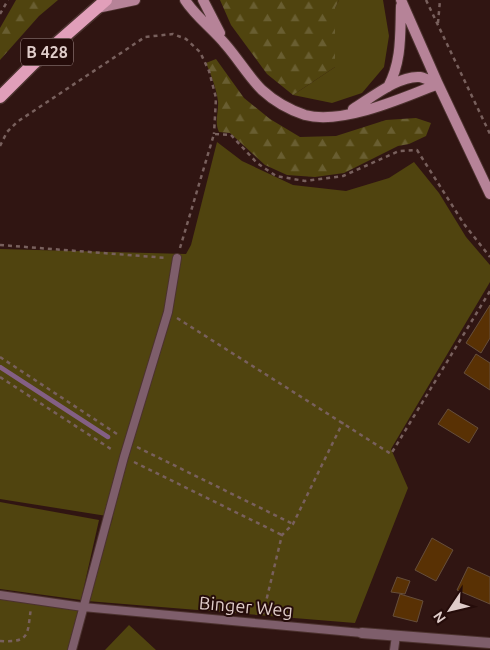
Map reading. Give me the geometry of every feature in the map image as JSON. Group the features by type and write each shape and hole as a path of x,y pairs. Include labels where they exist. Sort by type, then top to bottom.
{"main road":[{"path":"101,4 134,0"},
{"path":"203,0 227,45 253,81 263,91 283,105 305,115 345,114 393,102 438,84"},
{"path":"183,1 227,45"},
{"path":"401,1 490,194"},
{"path":"388,88 394,76 400,52 401,1"},
{"name":"B 428","path":"0,97 33,64 101,4"},
{"path":"345,114 403,80 414,77 425,78 438,84"}],"street":[{"name":"Binger Weg","path":"362,634 490,643"}],"lane":[{"path":"72,650 128,442 168,312 177,258"},
{"name":"Binger Weg","path":"0,595 83,607 362,634"},
{"path":"394,650 396,636"}],"path":[{"path":"0,14 8,0"},
{"path":"426,0 490,134"},
{"path":"437,25 440,0"},
{"path":"0,146 7,132 17,122 145,37 173,34 186,39 200,52 209,71 216,98 214,134 177,258 0,245"},
{"path":"214,134 232,135 257,163 276,176 305,181 343,176 399,151 417,150 464,224 490,257"},
{"path":"168,312 392,454 490,291"},
{"path":"0,357 128,442 292,524"},
{"path":"0,376 124,457 282,535"},
{"path":"261,623 282,535 292,524 343,422"},
{"path":"0,641 15,642 22,640 26,636 33,600"}],"green space":[{"path":"16,0 58,0 39,16 0,60 0,28"},
{"path":"220,0 339,0 335,8 335,67 293,95 267,74 231,25"},
{"path":"339,0 383,0 389,36 384,67 362,93 332,103 293,95 335,67 335,8"},
{"path":"216,59 244,98 270,119 300,137 336,136 386,120 416,118 431,123 426,136 409,144 398,146 344,173 315,177 287,175 265,165 230,133 219,132 217,124 217,96 206,63"},
{"path":"217,142 242,161 293,185 346,191 389,178 414,162 439,193 466,237 490,265 490,282 391,449 408,488 355,623 87,601 113,517 0,499 0,249 186,254 191,245"},
{"path":"0,502 99,520 81,600 0,589"},
{"path":"0,595 83,607 72,650 0,650"},
{"path":"129,625 156,650 105,650"}],"building":[{"path":"490,305 490,338 481,353 466,343"},
{"path":"476,354 490,363 490,390 464,373"},
{"path":"448,409 478,428 469,443 438,424"},
{"path":"432,538 453,550 436,581 415,570"},
{"path":"468,567 490,577 490,604 457,590"},
{"path":"397,577 410,581 405,594 391,592"},
{"path":"400,594 423,601 417,622 393,616"}],"waterway":[{"path":"0,367 108,437"}]}
